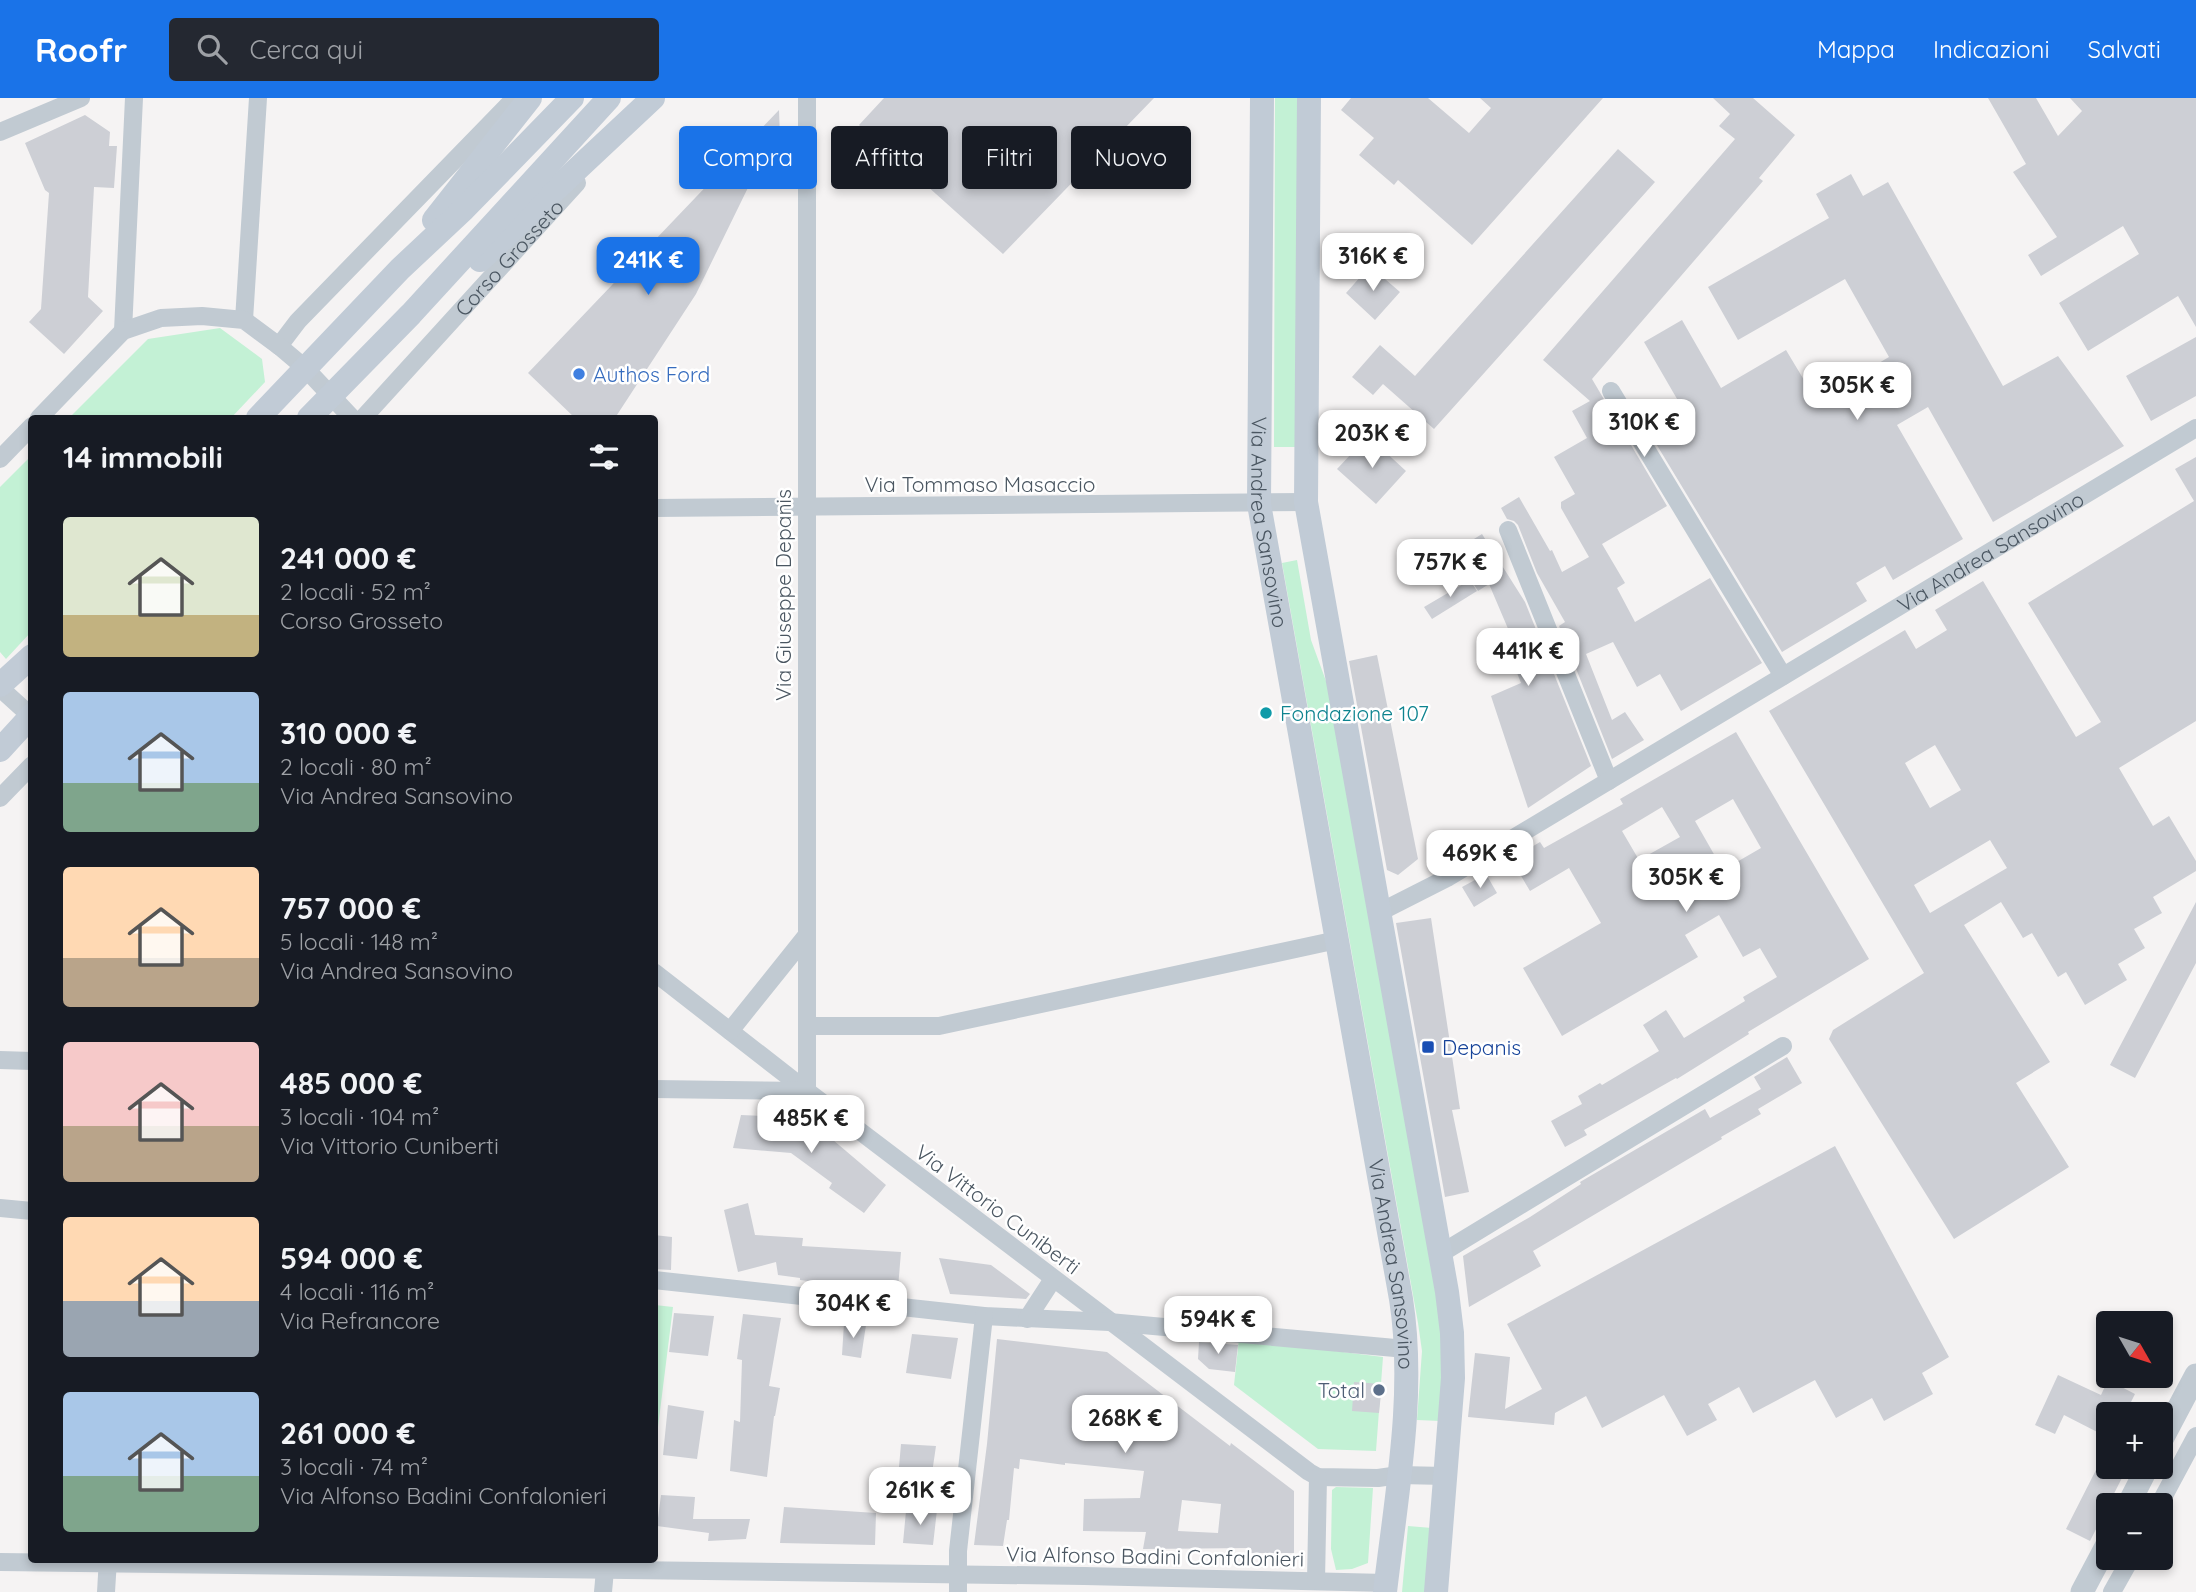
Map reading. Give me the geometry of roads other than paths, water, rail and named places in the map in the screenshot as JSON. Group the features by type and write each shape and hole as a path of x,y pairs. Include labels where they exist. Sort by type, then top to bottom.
{"main road":[{"path":"400,269 427,228 530,98"},
{"path":"261,415 400,269 464,209 572,98"},
{"name":"Corso Grosseto","path":"312,415 411,314 609,98"},
{"name":"Corso Grosseto","path":"411,314 453,285 654,98"},
{"name":"Via Andrea Sansovino","path":"1262,98 1259,504 1401,1299 1406,1349 1406,1391 1399,1475 1386,1588"},
{"name":"Via Andrea Sansovino","path":"1308,98 1306,502 1449,1304 1453,1354 1452,1406 1436,1592"},
{"path":"0,687 28,660"},
{"path":"0,750 28,719"}],"street":[{"path":"0,132 81,98"},
{"path":"123,331 134,98"},
{"path":"244,320 258,98"},
{"path":"279,345 298,321 515,98"},
{"name":"Corso Grosseto","path":"366,415 654,98"},
{"name":"Via Giuseppe Depanis","path":"807,98 807,1091"},
{"path":"42,415 123,331 161,318 202,316 244,320 279,345 349,415"},
{"path":"1611,391 1783,676"},
{"name":"Via Andrea Sansovino","path":"1380,912 1447,878 2196,428"},
{"path":"0,459 28,430"},
{"name":"Via Tommaso Masaccio","path":"658,508 1306,502"},
{"path":"1508,530 1609,781"},
{"path":"0,687 28,713"},
{"path":"0,798 28,769"},
{"path":"730,1031 807,935"},
{"path":"808,1026 939,1026 1337,940"},
{"name":"Via Vittorio Cuniberti","path":"658,975 1109,1322 1318,1477"},
{"path":"1440,1254 1783,1046"},
{"path":"0,1060 28,1061"},
{"path":"658,1089 807,1091"},
{"path":"0,1208 28,1211"},
{"path":"1027,1319 1053,1279"},
{"path":"658,1280 984,1316 1109,1322 1406,1349"},
{"path":"958,1583 958,1551 984,1316"},
{"path":"2173,1418 2196,1375"},
{"path":"2165,1493 2196,1436"},
{"path":"1316,1581 1318,1477 1446,1476"},
{"name":"Via Alfonso Badini Confalonieri","path":"0,1562 28,1562"},
{"path":"106,1592 108,1563"},
{"name":"Via Alfonso Badini Confalonieri","path":"218,1563 605,1570 958,1583 1316,1581 1386,1588"},
{"path":"2082,1592 2096,1566"},
{"path":"603,1592 605,1570"},
{"path":"2112,1592 2124,1570"}],"place":[{"name":"Authos Ford","path":"579,374"},
{"name":"Fondazione 107","path":"1266,713"},
{"name":"Depanis","path":"1428,1047"},
{"name":"Total","path":"1379,1390"}]}
